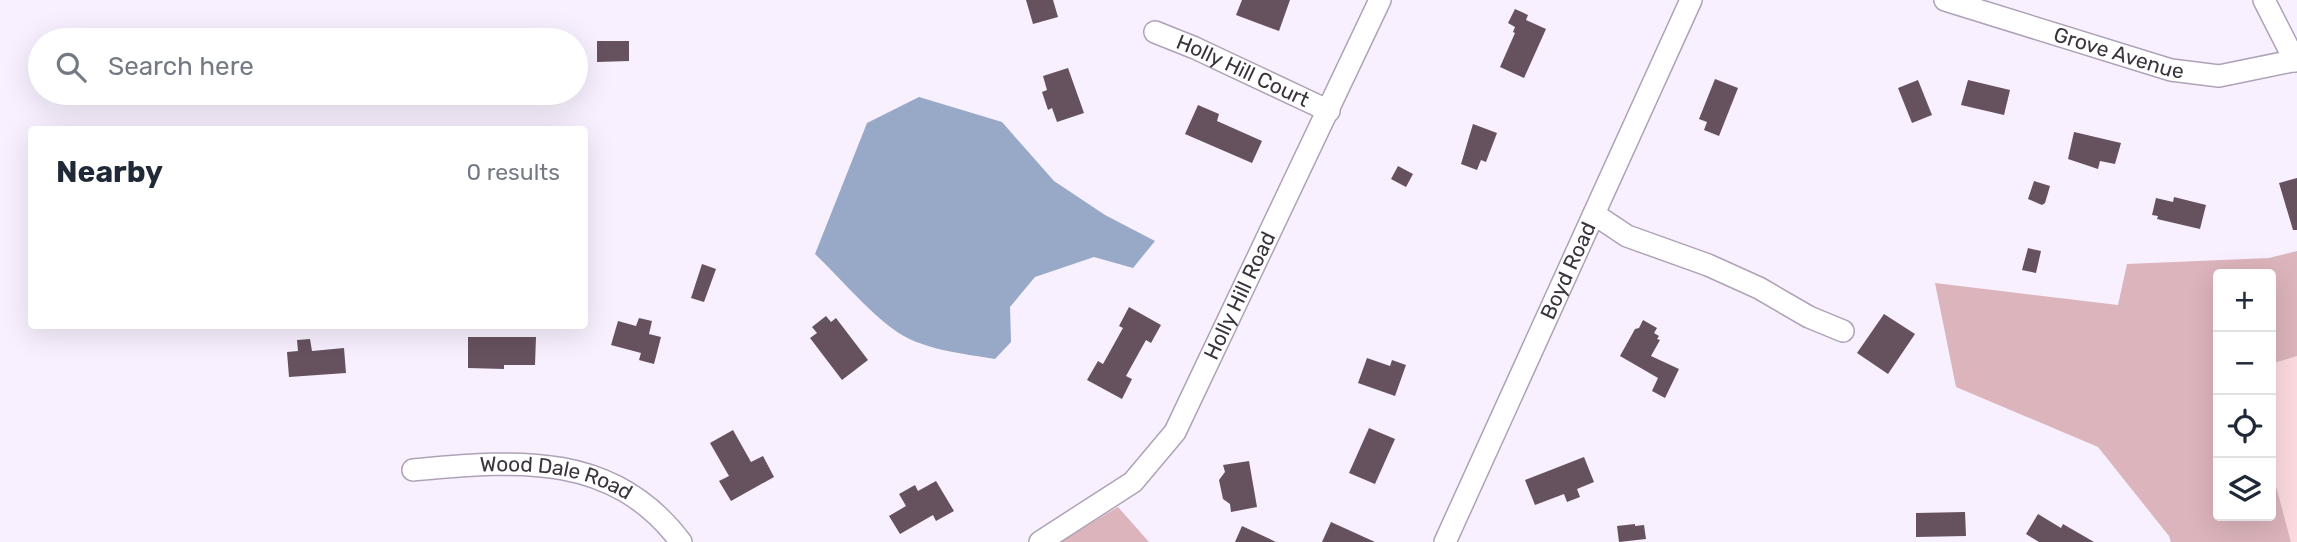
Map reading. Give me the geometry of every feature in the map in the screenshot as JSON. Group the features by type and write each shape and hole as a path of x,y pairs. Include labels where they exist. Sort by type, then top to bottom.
{"street":[{"name":"Holly Hill Road","path":"1040,542 1133,482 1175,432 1380,0"},
{"name":"Boyd Road","path":"1445,542 1691,0"},
{"name":"Grove Avenue","path":"1945,0 2171,70 2219,76 2296,60"},
{"path":"2264,0 2296,60"},
{"name":"Holly Hill Court","path":"1155,32 1329,111"},
{"path":"1594,214 1627,236 1707,265 1759,288 1809,317 1843,331"},
{"name":"Wood Dale Road","path":"413,470 494,463 558,467 590,476 624,492 655,515 681,542"}],"shaded area":[{"path":"2297,251 2297,356 2276,362 2276,269 2213,269 2213,521 2276,521 2276,486 2291,542 2171,542 2098,447 1956,387 1935,283 2118,305 2127,264 2269,258"},
{"path":"2297,356 2297,542 2291,542 2276,486 2276,362"},
{"path":"1118,507 1149,542 1059,542"}],"water":[{"path":"919,97 1002,122 1054,181 1105,215 1155,241 1133,268 1094,257 1035,277 1010,307 1011,342 995,359 942,350 903,336 873,312 815,254 867,123"}],"building":[{"path":"1026,0 1053,0 1058,17 1033,24"},
{"path":"1242,0 1290,0 1279,31 1236,15"},
{"path":"1515,9 1528,15 1526,20 1546,29 1524,78 1500,67 1515,33 1515,27 1508,23"},
{"path":"597,41 629,41 629,61 597,62"},
{"path":"1068,68 1084,113 1057,122 1052,108 1048,110 1042,92 1047,90 1043,76"},
{"path":"1715,79 1738,88 1719,136 1704,130 1707,122 1699,119"},
{"path":"1918,80 1932,115 1912,123 1898,88"},
{"path":"1968,80 2010,90 2004,115 1961,105"},
{"path":"1198,105 1219,114 1217,121 1262,141 1252,163 1185,134"},
{"path":"1473,124 1497,133 1486,162 1481,160 1477,170 1461,164"},
{"path":"2074,132 2121,143 2115,164 2100,161 2098,169 2068,159"},
{"path":"1398,166 1413,174 1406,187 1391,179"},
{"path":"2297,178 2297,230 2293,230 2279,183"},
{"path":"2034,181 2050,186 2042,205 2028,199"},
{"path":"2174,197 2206,205 2200,229 2157,219 2158,216 2152,215 2156,198 2173,202"},
{"path":"2028,248 2041,251 2036,273 2022,270"},
{"path":"702,264 716,269 704,302 691,298"},
{"path":"1129,307 1161,325 1151,343 1146,340 1126,376 1132,379 1122,399 1087,380 1098,361 1103,364 1123,328 1119,326"},
{"path":"1884,314 1915,334 1888,374 1857,353"},
{"path":"826,316 831,322 836,318 868,360 842,380 810,338 817,333 812,327"},
{"path":"639,318 652,321 649,334 661,337 654,364 639,360 641,353 611,345 618,321 636,326"},
{"path":"1643,320 1657,328 1654,333 1660,340 1651,356 1679,369 1665,398 1652,391 1658,378 1620,356"},
{"path":"468,337 536,337 535,365 504,365 504,369 468,368"},
{"path":"310,339 312,351 344,348 346,373 289,377 287,352 298,351 297,340"},
{"path":"1367,358 1390,366 1392,360 1406,365 1395,396 1358,383"},
{"path":"1369,428 1395,439 1375,484 1349,473"},
{"path":"733,430 751,462 763,456 774,477 731,501 719,481 729,476 710,443"},
{"path":"1584,457 1594,482 1577,489 1580,497 1567,502 1564,494 1535,505 1525,480"},
{"path":"1249,461 1257,507 1231,512 1230,504 1223,499 1219,480 1225,472 1223,465"},
{"path":"936,481 954,511 936,521 933,515 900,534 889,516 906,506 899,494 915,485 918,491"},
{"path":"1965,512 1966,536 1916,537 1916,513"},
{"path":"2038,514 2061,528 2063,524 2094,542 2039,542 2026,534"},
{"path":"1331,522 1375,542 1322,542"},
{"path":"1644,525 1646,539 1619,542 1617,526"},
{"path":"1242,526 1276,542 1235,542"}]}
